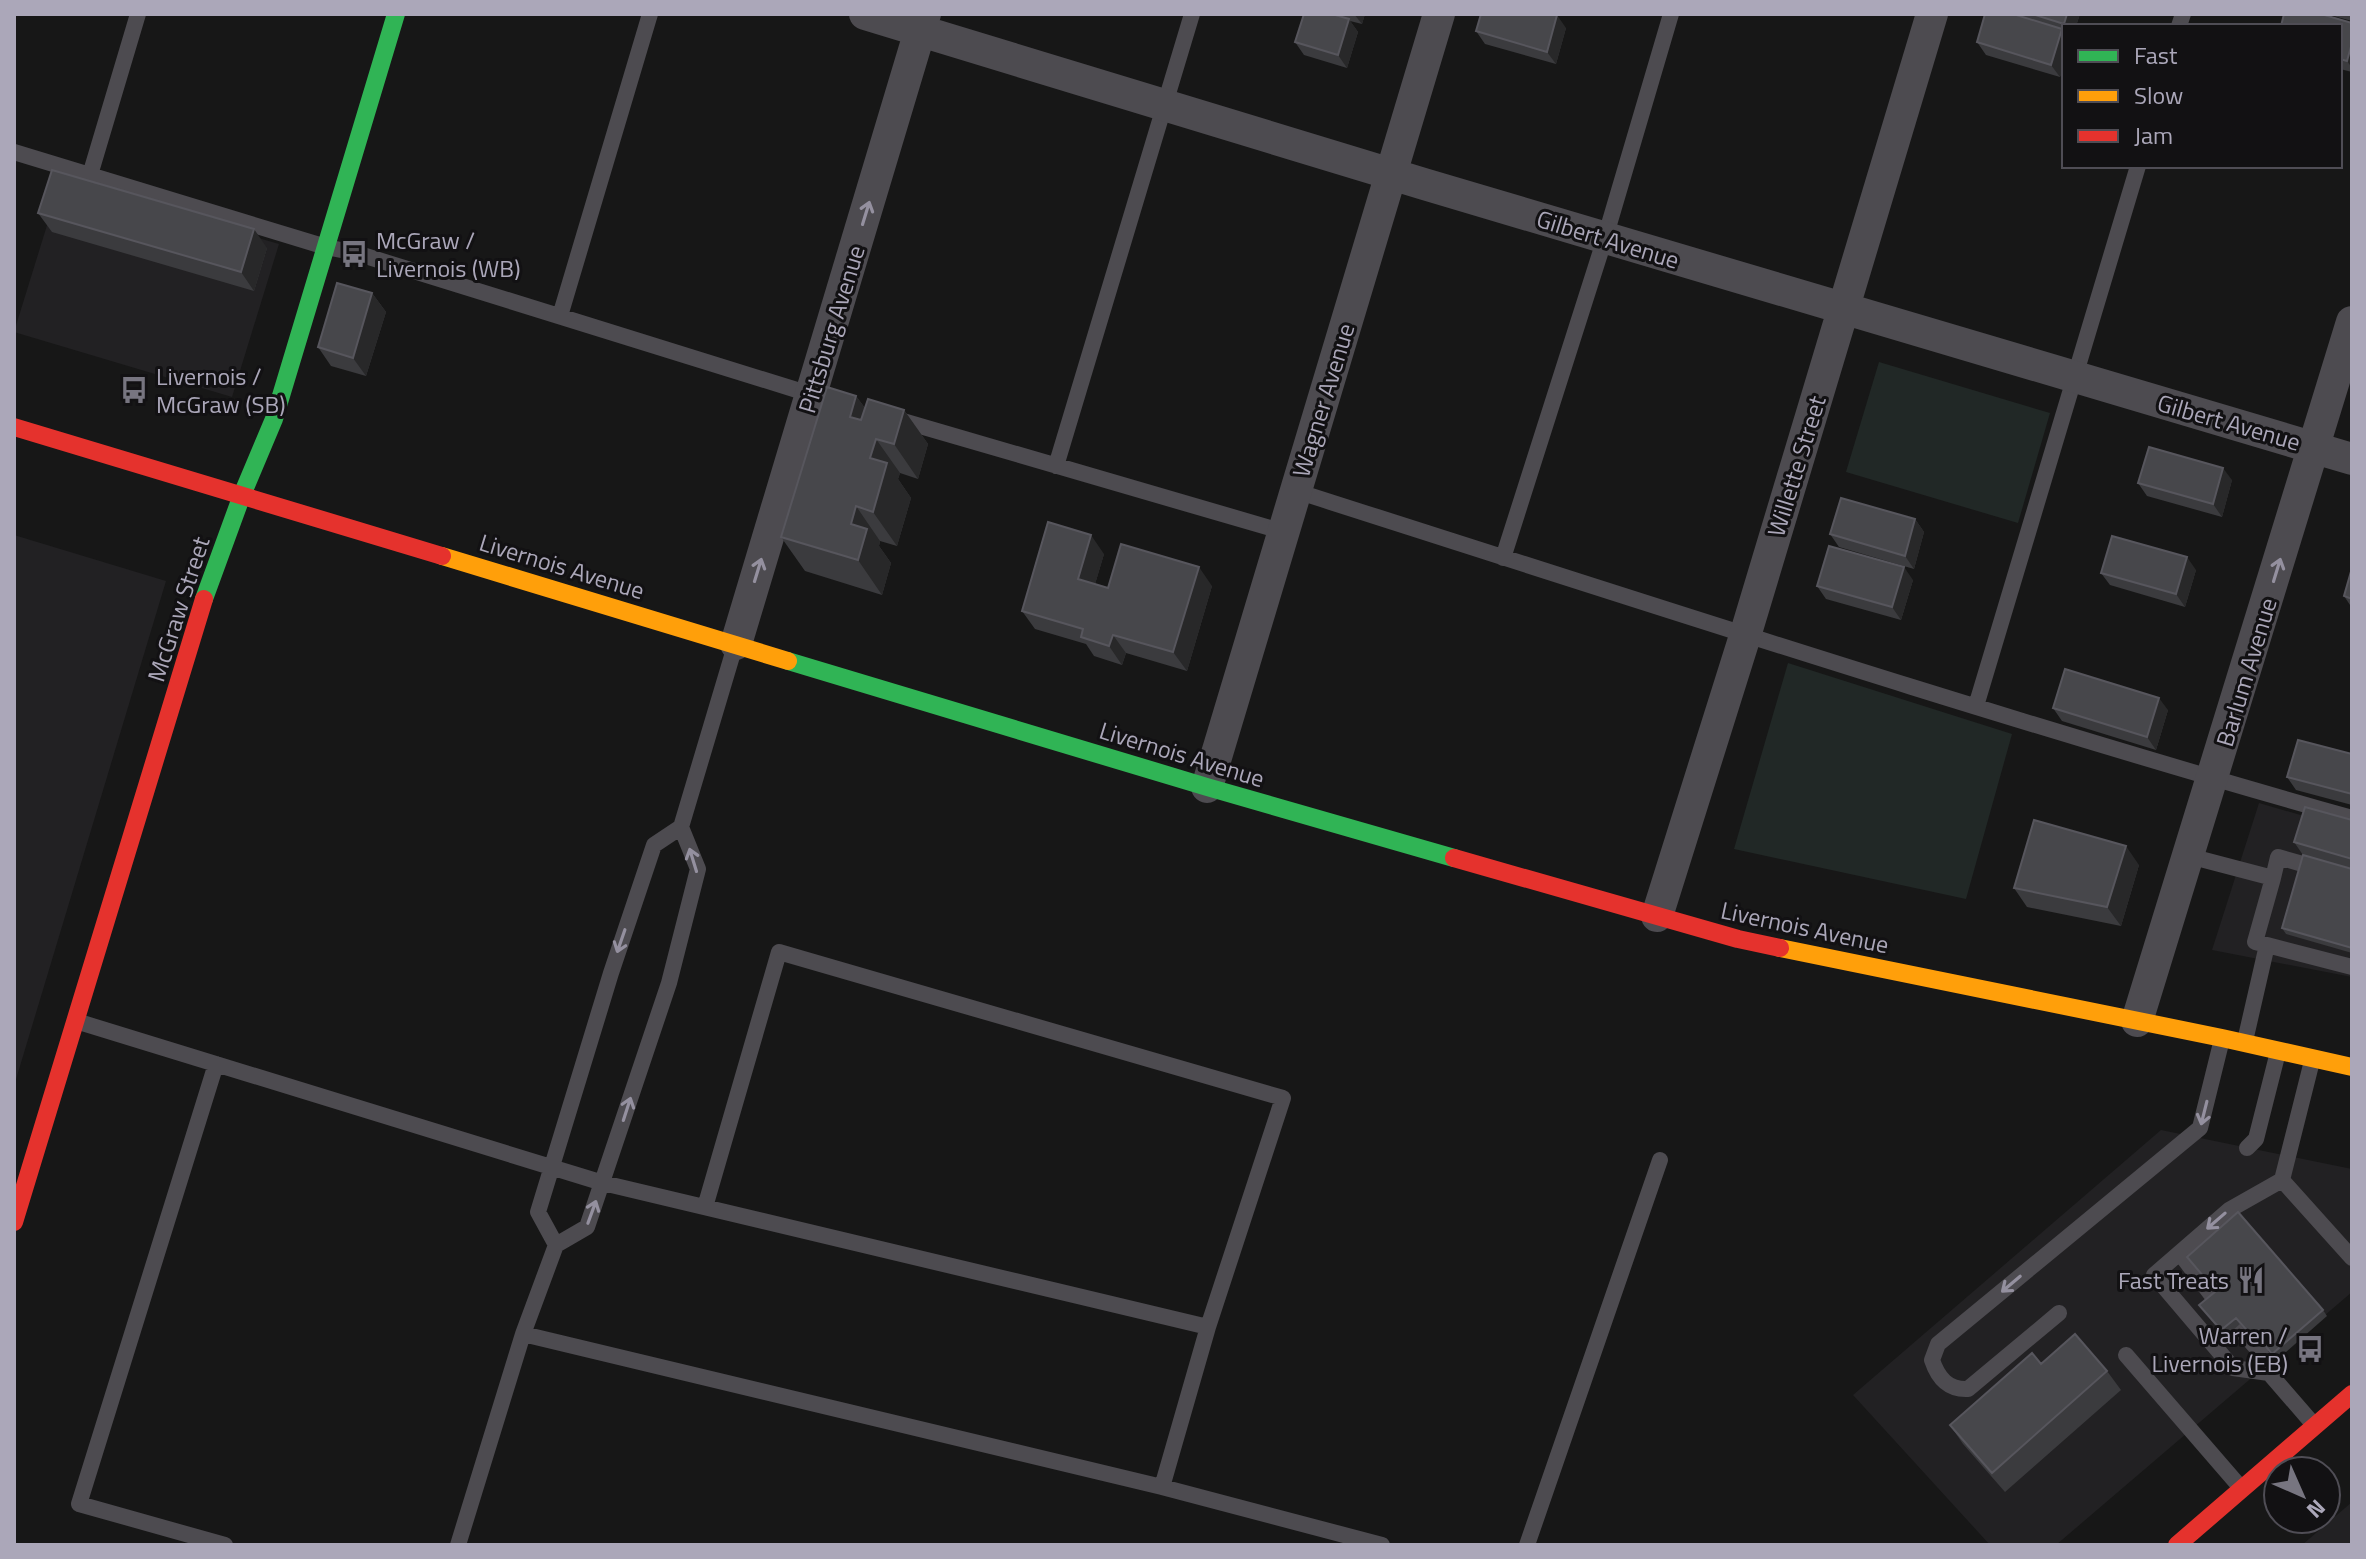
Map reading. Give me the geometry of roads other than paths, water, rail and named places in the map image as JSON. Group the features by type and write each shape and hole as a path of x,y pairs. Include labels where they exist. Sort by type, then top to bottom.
{"main road":[{"name":"McGraw Street","path":"14,1222 210,581 274,419 396,14"},
{"name":"Livernois Avenue","path":"14,427 1207,787 1738,939 2352,1067"},
{"path":"2177,1545 2352,1394"}],"street":[{"name":"Gilbert Avenue","path":"865,14 923,22 1164,105 2352,459"},
{"name":"Wagner Avenue","path":"1207,787 1439,14"},
{"name":"Willette Street","path":"1657,916 1745,636 1932,14"},
{"name":"Pittsburg Avenue","path":"736,644 824,398 923,22"},
{"name":"Barlum Avenue","path":"2137,1021 2352,322"}],"lane":[{"path":"90,175 138,14"},
{"path":"560,316 650,14"},
{"path":"1056,466 1192,14"},
{"path":"1503,558 1605,238 1671,14"},
{"path":"14,152 326,247 356,253 824,398"},
{"path":"1976,706 2137,168"},
{"path":"879,414 1284,532"},
{"path":"1296,491 1745,636 2213,779 2352,818"},
{"path":"458,1545 523,1334 556,1245 587,1227 669,983 698,869 681,827 736,644"},
{"path":"556,1245 538,1212 611,973 654,845 681,827"},
{"path":"2189,856 2273,878"},
{"path":"2306,865 2278,857 2255,942 2312,949 2352,966"},
{"path":"2245,1043 2267,945"},
{"path":"705,1207 779,952 1283,1098 1208,1327 1162,1487"},
{"path":"74,1020 603,1183 1208,1327"},
{"path":"2059,1313 1968,1389 1958,1389 1944,1383 1935,1370 1932,1360 1938,1344 2200,1128 2222,1038"},
{"path":"2247,1148 2256,1139 2278,1050"},
{"path":"2269,1373 2233,1368 2154,1275 2229,1210 2282,1180 2313,1058"},
{"path":"216,1064 79,1504 225,1545"},
{"path":"1527,1545 1660,1160"},
{"path":"2282,1180 2352,1258"},
{"path":"2186,1248 2185,1260 2216,1301"},
{"path":"2237,1326 2260,1352 2269,1373 2315,1426"},
{"path":"523,1334 1162,1487 1382,1545"},
{"path":"2126,1355 2242,1489"}],"place":[{"name":"McGraw / Livernois (WB)","path":"354,254"},
{"name":"Livernois / McGraw (SB)","path":"134,390"},
{"name":"Fast Treats","path":"2251,1280"},
{"name":"Warren / Livernois (EB)","path":"2310,1349"}]}
